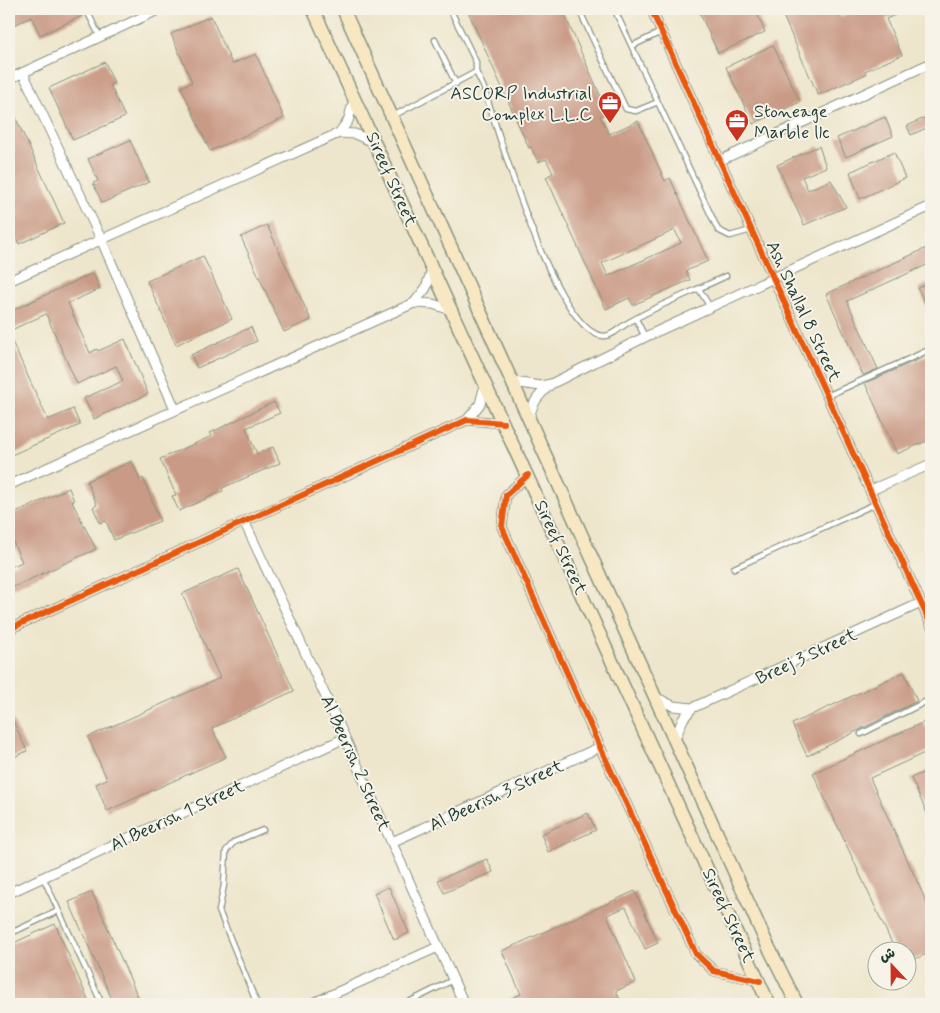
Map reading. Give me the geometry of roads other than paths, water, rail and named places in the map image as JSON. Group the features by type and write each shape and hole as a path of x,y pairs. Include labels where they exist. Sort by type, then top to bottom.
{"main road":[{"name":"Sireef Street","path":"313,9 770,1004"},
{"name":"Sireef Street","path":"343,9 767,944 797,1004"}],"street":[{"path":"9,79 160,9"},
{"name":"Ash Shallal 8 Street","path":"650,9 877,503 931,625"},
{"path":"719,161 931,64"},
{"path":"23,73 101,239 175,409"},
{"path":"339,133 351,113 354,98"},
{"path":"9,281 339,133 354,134 375,143"},
{"path":"513,382 541,386 551,384 645,337 931,206"},
{"path":"414,303 426,288 432,269"},
{"path":"9,485 414,303 433,304 451,310"},
{"path":"467,420 480,404 486,384"},
{"path":"530,419 530,412 534,403 551,384"},
{"path":"9,629 467,420 489,420 504,423"},
{"path":"871,490 931,464"},
{"path":"528,475 506,495 502,527 600,747 696,954 714,971 760,981"},
{"name":"Al Beerish 2 Street","path":"245,522 345,738 464,1004"},
{"name":"Breej 3 Street","path":"692,708 921,603"},
{"path":"657,698 673,706 692,708"},
{"path":"675,739 682,719 692,708"},
{"name":"Al Beerish 1 Street","path":"9,893 345,738"},
{"name":"Al Beerish 3 Street","path":"392,842 600,747"},
{"path":"311,1004 438,947"}],"lane":[{"path":"86,9 100,37"},
{"path":"450,9 476,62 476,72 483,86 541,254 568,306 584,326 599,335 613,334 636,319 726,276"},
{"path":"581,9 581,14 626,109 636,111 658,102"},
{"path":"617,15 718,230 730,236 751,230"},
{"path":"632,46 661,32"},
{"path":"435,40 456,84"},
{"path":"392,117 476,72"},
{"path":"699,289 710,307"},
{"path":"636,319 645,337"},
{"path":"827,396 931,349"},
{"path":"734,568 877,503"},
{"path":"861,734 931,698"},
{"path":"257,1004 219,911 224,885 226,851 234,842 263,830"},
{"path":"43,877 102,1004"},
{"path":"9,934 58,911"},
{"path":"406,1004 412,1003 453,980"}],"place":[{"name":"ASCORP Industrial Complex L.L.C","path":"610,124"},
{"name":"Stoneage Marble llc","path":"737,142"}]}
